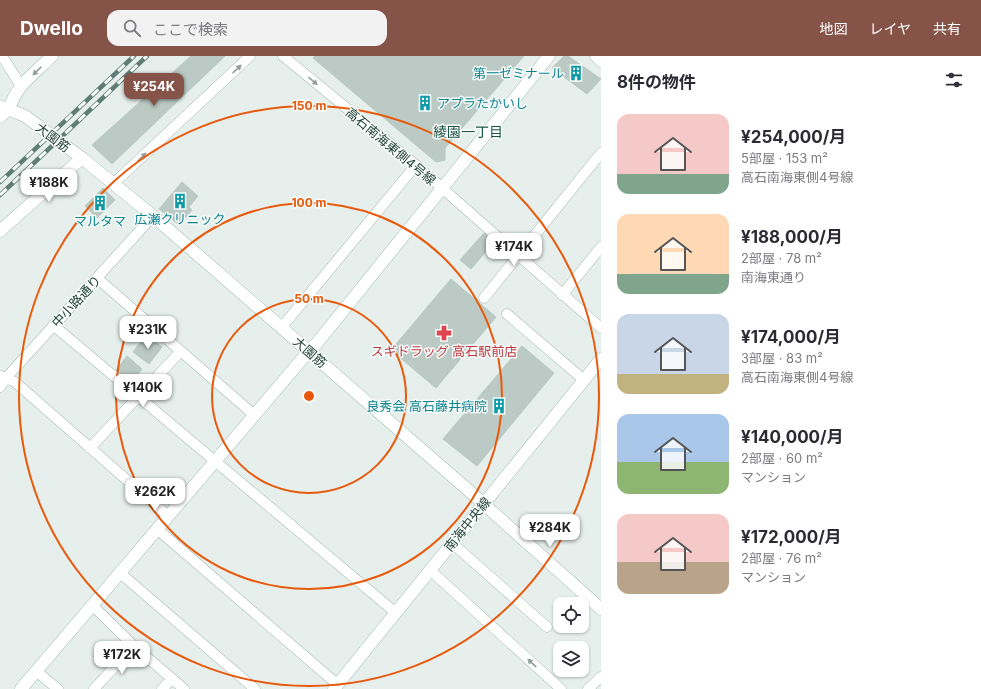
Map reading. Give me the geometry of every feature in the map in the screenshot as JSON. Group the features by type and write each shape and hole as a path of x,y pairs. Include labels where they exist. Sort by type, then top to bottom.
{"street":[{"path":"2,56 21,86"},
{"path":"0,118 4,108 21,86 52,56"},
{"path":"113,184 250,56"},
{"name":"高石南海東側4号線","path":"283,56 294,59 601,328"},
{"path":"21,689 253,414 308,351 317,343 549,56"},
{"path":"596,56 601,61"},
{"name":"大園筋","path":"4,108 25,116 82,158 152,216 282,327 601,609"},
{"path":"484,298 601,153"},
{"path":"0,231 82,158"},
{"path":"282,327 416,165"},
{"name":"中小路通り","path":"0,387 3,377 97,278 152,216"},
{"path":"562,295 601,247"},
{"path":"97,278 180,352 253,414"},
{"path":"507,314 584,380"},
{"path":"53,325 396,613"},
{"path":"90,448 180,352"},
{"name":"南海中央線","path":"336,687 601,359"},
{"path":"3,377 15,382 168,516"},
{"path":"157,529 336,687"},
{"path":"452,543 547,627"},
{"path":"430,570 561,689"},
{"path":"119,572 255,689"},
{"path":"92,605 134,646 184,689"},
{"path":"94,689 134,646"},
{"path":"36,671 58,689"},
{"path":"588,689 601,677"},
{"path":"162,689 172,679"}],"building":[{"path":"191,56 225,56 112,164 92,145"},
{"name":"アプラたかいし","path":"315,56 524,56 445,148 445,160 436,162 313,58"},
{"name":"第一ゼミナール","path":"564,56 568,56 601,79 587,94 552,68"},
{"name":"広瀬クリニック","path":"182,182 198,196 189,207 192,210 179,225 159,209"},
{"name":"マルタマ","path":"103,188 115,200 97,218 85,206"},
{"path":"484,233 495,241 471,269 460,260"},
{"name":"スギドラッグ 高石駅前店","path":"451,279 496,317 436,388 391,350"},
{"path":"146,335 162,347 149,364 133,352"},
{"name":"良秀会 高石藤井病院","path":"522,346 554,373 477,466 443,439"},
{"path":"127,356 142,369 132,382 116,370"}],"railway":[{"path":"0,182 134,56"},
{"path":"0,195 147,56"}],"place":[{"name":"第一ゼミナール","path":"576,73"},
{"name":"アプラたかいし","path":"425,103"},
{"name":"広瀬クリニック","path":"180,201"},
{"name":"マルタマ","path":"100,203"},
{"name":"スギドラッグ 高石駅前店","path":"444,333"},
{"name":"良秀会 高石藤井病院","path":"499,406"}],"district":[{"name":"綾園一丁目","path":"468,132"}]}
